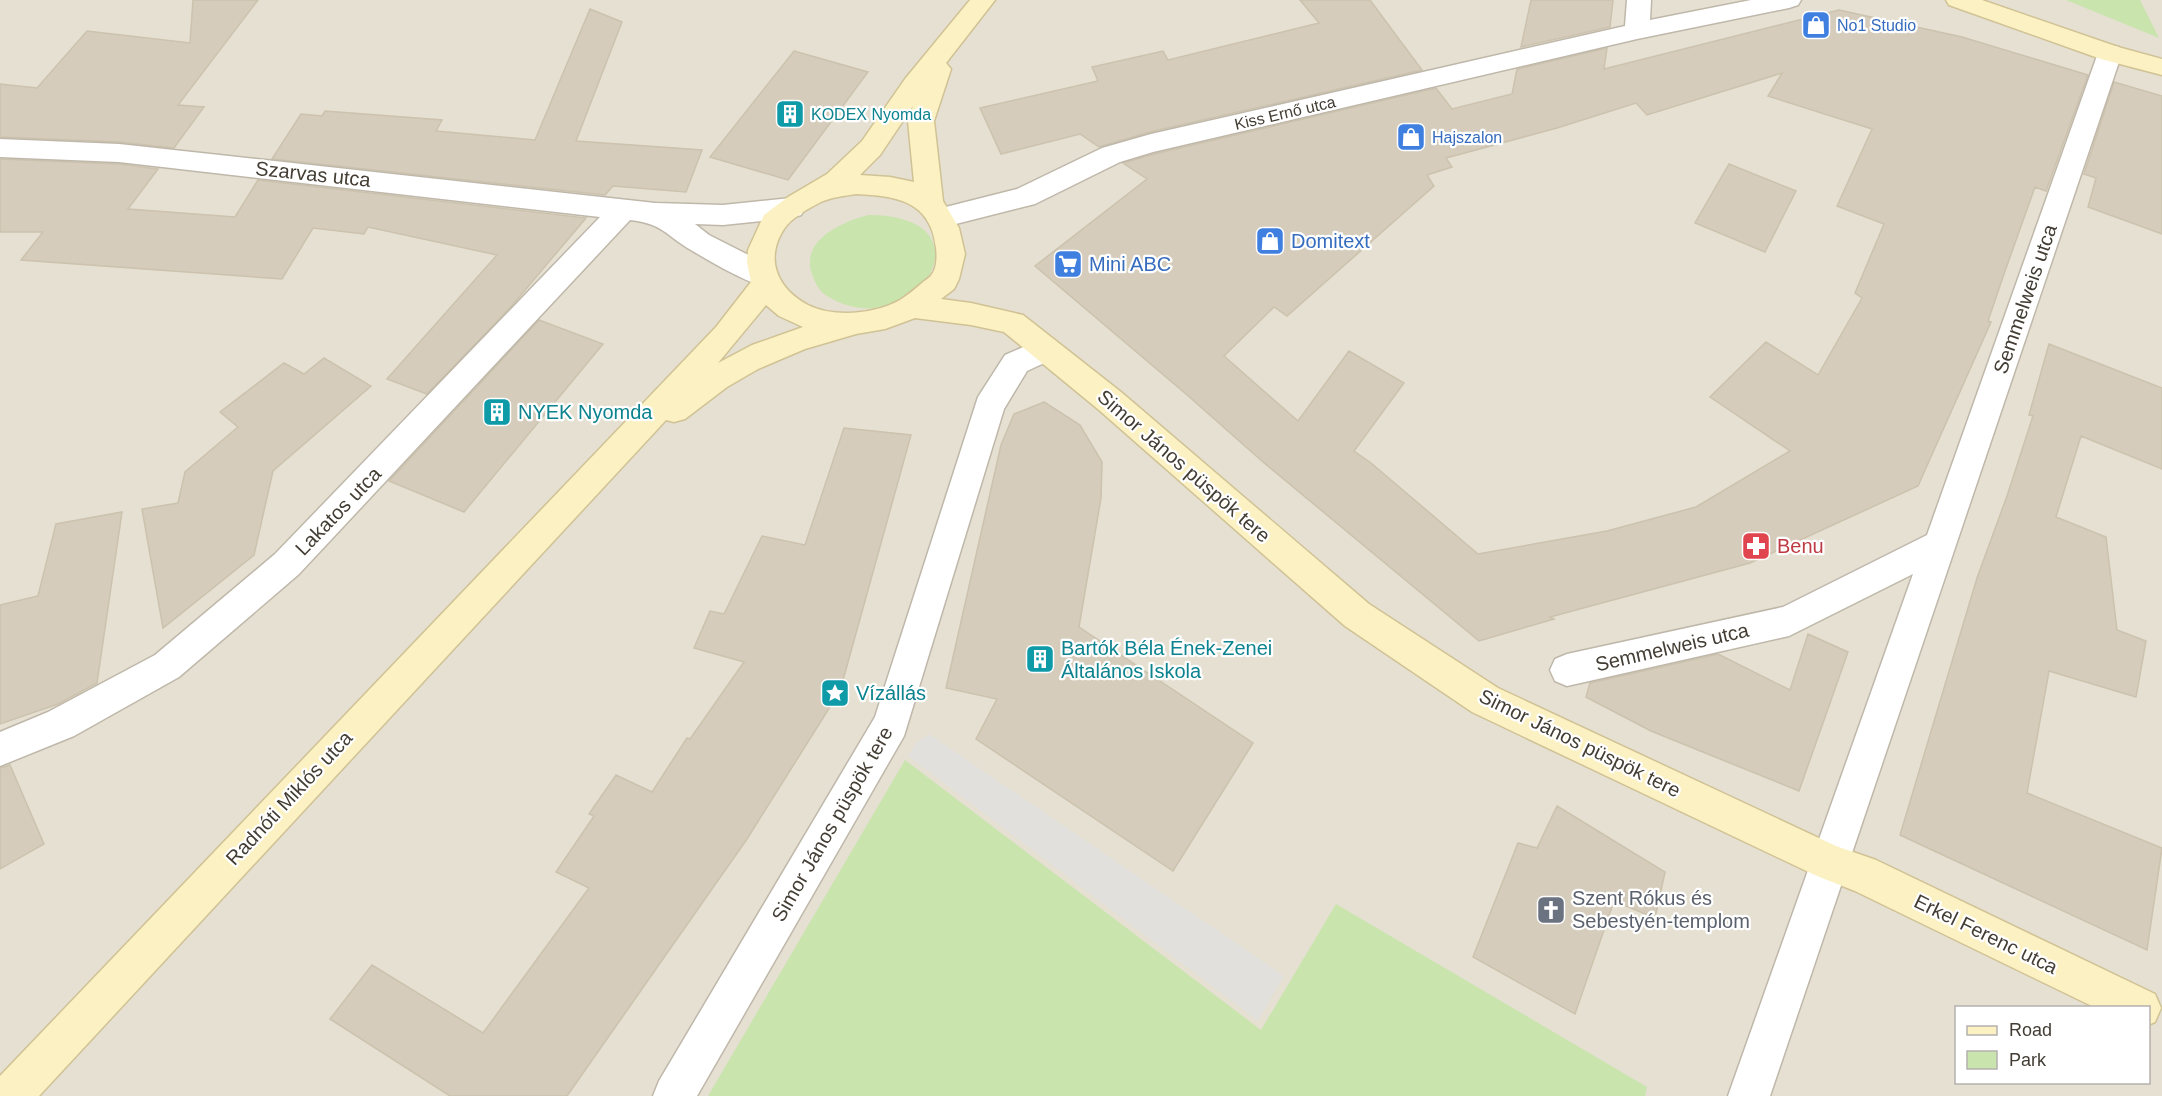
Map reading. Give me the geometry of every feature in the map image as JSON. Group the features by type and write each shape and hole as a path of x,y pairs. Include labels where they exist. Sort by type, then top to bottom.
{"street":[{"path":"764,279 761,250 773,223 791,208 837,181 871,148 914,85 983,0"},
{"path":"1637,31 1639,0"},
{"name":"Kiss Ernő utca","path":"935,210 1025,197 1111,155 1151,143 1637,31 1789,0"},
{"path":"1958,0 2110,53 2162,67"},
{"path":"935,210 921,121 928,92 948,45"},
{"name":"Semmelweis utca","path":"1830,863 1938,545 2110,53"},
{"name":"Szarvas utca","path":"0,148 119,153 655,213 723,215 791,208"},
{"path":"815,194 856,184 885,186 910,191 935,210"},
{"name":"Szarvas utca","path":"625,208 671,220 699,242 764,279"},
{"name":"Lakatos utca","path":"0,748 61,724 167,666 287,564 625,208"},
{"name":"Simor János püspök tere","path":"764,279 783,305 806,317 829,322 858,322 887,317 912,307 945,280 950,258 950,238 935,210"},
{"name":"Radnóti Miklós utca","path":"10,1096 726,335 764,279"},
{"name":"Simor János püspök tere","path":"912,307 1002,319 1013,323 1110,401 1357,615 1485,700 1830,863"},
{"name":"Radnóti Miklós utca","path":"568,501 696,391 755,357 795,341 858,322"},
{"name":"Simor János püspök tere","path":"674,1096 891,724 989,406 1016,363 1044,350"},
{"name":"Semmelweis utca","path":"1567,670 1789,621 1938,545"},
{"path":"1749,1096 1830,863"},
{"name":"Erkel Ferenc utca","path":"1830,863 1862,874 2137,1006"}],"shaded area":[{"path":"0,0 2162,0 2162,1096 0,1096"},
{"path":"929,734 1284,976 1258,1021 908,756 916,743"}],"green space":[{"path":"2066,0 2140,0 2159,38"},
{"path":"868,215 907,221 929,235 935,255 929,275 912,294 888,306 859,308 822,292 813,277 810,262 812,251 826,234 847,222"},
{"path":"905,760 1261,1030 1336,904 1647,1087 1645,1096 708,1096"}],"building":[{"path":"193,0 258,0 178,105 204,107 174,148 119,142 0,137 0,84 37,88 87,31 190,43"},
{"path":"1300,0 1370,0 1422,70 1150,132 1099,147 1080,134 1001,154 980,108 1098,81 1092,67 1163,51 1168,60 1319,23"},
{"path":"1531,0 1613,0 1610,27 1521,47"},
{"path":"590,9 622,22 576,141 702,150 686,192 613,186 605,195 272,159 301,114 322,116 325,111 442,120 436,131 535,140"},
{"path":"1839,10 1962,37 2088,75 2046,191 2035,187 1988,321 1991,322 1918,486 1750,563 1550,617 1554,619 1479,641 1263,462 1035,266 1147,179 1123,163 1436,88 1452,109 1512,94 1517,69 1607,48 1604,69","holes":["1782,73 1768,96 1872,129 1837,206 1884,224 1855,293 1862,298 1818,375 1766,342 1710,397 1790,451 1696,507 1607,531 1478,554 1354,451 1404,383 1349,351 1298,421 1224,356 1274,307 1287,316 1434,186 1427,175 1452,167 1446,158 1557,128 1636,103 1647,115"]},
{"name":"KODEX Nyomda","path":"794,51 868,72 788,180 710,157"},
{"path":"2114,82 2162,96 2162,234 2088,207 2096,178 2084,174"},
{"path":"0,159 119,164 158,169 128,209 235,217 258,180 586,218 509,309 427,394 387,379 497,255 368,227 364,234 313,228 282,279 21,260 43,232 0,232"},
{"path":"1729,164 1796,191 1765,252 1695,223"},
{"name":"NYEK Nyomda","path":"539,320 603,344 464,512 389,481"},
{"path":"2049,344 2162,388 2162,469 2081,436 2056,517 2106,537 2117,630 2146,641 2136,697 2049,671 2027,793 2162,848 2147,950 1900,835 1977,578 2033,416 2029,415"},
{"path":"324,358 371,386 273,471 254,555 163,628 142,509 178,503 185,472 238,427 220,412 284,363 304,374"},
{"name":"Bartók Béla Ének-Zenei Általános Iskola","path":"1044,402 1080,425 1102,462 1101,498 1079,627 1253,743 1173,871 976,739 997,699 946,688 1001,445 1014,414"},
{"path":"844,428 911,435 840,691 747,839 567,1096 450,1096 330,1019 372,965 483,1033 589,888 556,872 594,816 589,814 616,775 652,792 687,738 690,739 744,662 694,648 710,611 724,614 762,536 805,545"},
{"path":"122,512 97,683 58,704 0,724 0,605 38,596 56,524"},
{"path":"1808,634 1848,652 1799,791 1651,731 1586,697 1590,683 1718,654 1790,690"},
{"path":"10,765 44,844 0,869 0,768"},
{"name":"Szent Rókus és Sebestyén-templom","path":"1557,806 1665,872 1655,918 1614,901 1575,1014 1473,957 1518,843 1537,848"}],"place":[{"name":"No1 Studio","path":"1816,25"},
{"name":"KODEX Nyomda","path":"790,114"},
{"name":"Hajszalon","path":"1411,137"},
{"name":"Domitext","path":"1270,241"},
{"name":"Mini ABC","path":"1068,264"},
{"name":"NYEK Nyomda","path":"497,412"},
{"name":"Benu","path":"1756,546"},
{"name":"Bartók Béla Ének-Zenei Általános Iskola","path":"1040,659"},
{"name":"Vízállás","path":"835,693"},
{"name":"Szent Rókus és Sebestyén-templom","path":"1551,910"}]}
